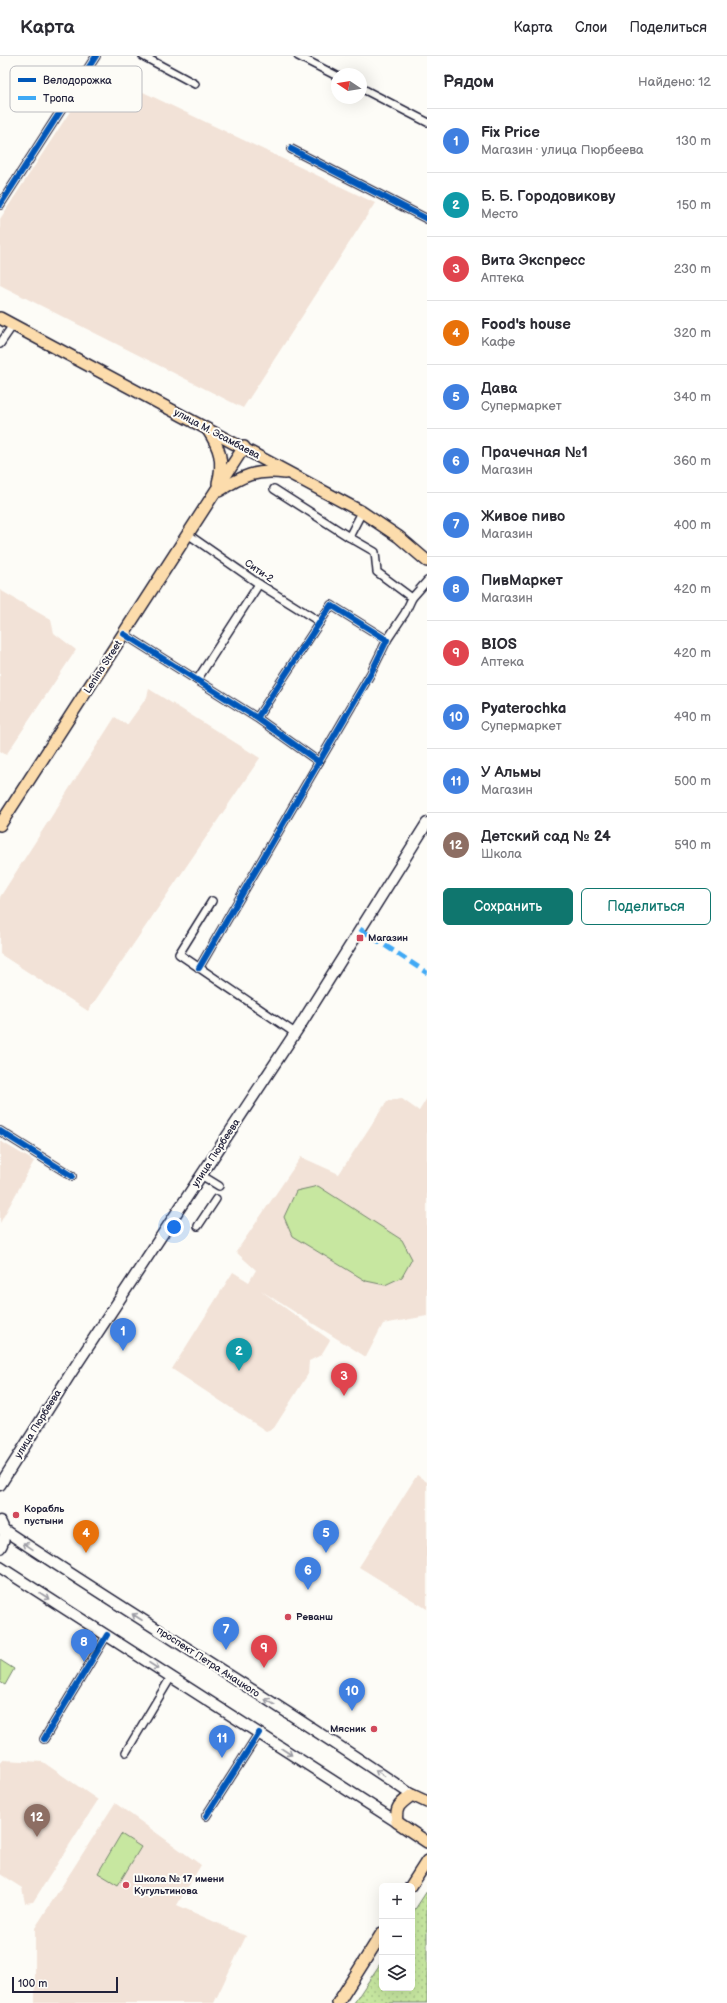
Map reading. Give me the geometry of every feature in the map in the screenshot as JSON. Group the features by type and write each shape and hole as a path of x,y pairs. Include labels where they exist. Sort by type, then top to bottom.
{"main road":[{"name":"улица М. Эсамбаева","path":"0,318 244,447 362,512 399,537 427,561"},
{"path":"207,428 217,444 221,455 220,475 215,494"},
{"name":"Lenina Street","path":"0,825 189,535 244,447"},
{"path":"215,494 242,477 253,473 264,471 292,474"},
{"name":"улица Пюрбеева","path":"1,1485 50,1405 295,1033 427,823"},
{"path":"0,1548 4,1538 2,1525"},
{"name":"проспект Петра Анацкого","path":"2,1525 253,1691 328,1737 412,1795 427,1802"},
{"path":"0,1567 427,1842"},
{"path":"397,1822 396,1812 400,1803 412,1795"},
{"path":"413,1883 426,1866"},
{"path":"338,2003 379,1938"}],"street":[{"path":"90,66 96,56"},
{"path":"143,56 195,84"},
{"path":"298,56 331,73"},
{"path":"367,91 427,122"},
{"path":"0,205 60,112"},
{"path":"292,149 427,220"},
{"path":"0,344 12,324"},
{"path":"274,489 375,552 377,572 412,598"},
{"path":"349,537 362,512"},
{"name":"Сити-2","path":"189,535 259,584 320,622"},
{"path":"199,968 371,674 387,640 405,614 412,598 427,581"},
{"path":"198,680 259,584"},
{"path":"257,718 331,605 387,640"},
{"path":"124,634 257,718 319,762"},
{"path":"212,901 179,954 295,1033"},
{"path":"0,1131 72,1176"},
{"path":"202,1174 219,1186"},
{"path":"198,1226 216,1199"},
{"path":"44,1739 107,1635"},
{"path":"126,1752 171,1677"},
{"path":"206,1816 259,1733"}],"shaded area":[{"path":"142,92 375,203 243,408 0,285 0,219 70,112 142,112"},
{"path":"0,590 51,620 54,633 76,650 6,755 0,751"},
{"path":"149,689 260,758 88,1011 0,954 0,897 115,717 127,725 147,697"},
{"path":"427,1098 427,1316 383,1324 366,1357 260,1290 330,1340 321,1355 309,1361 308,1374 274,1428 266,1431 172,1369 233,1272 249,1282 256,1270 236,1252 301,1157 339,1174 387,1101 402,1099 419,1111"},
{"path":"0,1141 34,1161 0,1223"},
{"path":"417,1475 427,1482 427,1609 359,1567"},
{"path":"3,1760 43,1762 98,1800 33,1902 25,1903 22,1888 0,1874 0,1764"},
{"name":"Школа № 17 имени Кугультинова","path":"115,1803 201,1865 177,1905 246,1936 214,2003 35,2003 35,1928"}],"green space":[{"path":"318,1186 402,1240 412,1259 402,1277 385,1285 366,1281 292,1236 284,1217 296,1191"},
{"path":"0,1660 14,1669 5,1685 0,1682"},
{"path":"121,1834 141,1847 118,1885 98,1873"},
{"path":"427,1891 427,2003 354,2003 379,1966 379,1991 415,1991 415,1909"}],"marked path":[{"path":"360,929 427,973"}],"cycle path":[{"path":"90,66 96,56"},
{"path":"0,205 60,112"},
{"path":"291,149 427,219"},
{"path":"124,634 257,718 319,762 371,673 387,640 331,605 257,718"},
{"path":"199,968 319,762"},
{"path":"0,1131 72,1176"},
{"path":"44,1739 107,1635"},
{"path":"206,1816 259,1733"}],"place":[{"name":"Магазин","path":"360,938"},
{"name":"Fix Price","path":"123,1351"},
{"name":"Б. Б. Городовикову","path":"239,1371"},
{"name":"Вита Экспресс","path":"344,1396"},
{"name":"Корабль пустыни","path":"16,1515"},
{"name":"Food's house","path":"86,1553"},
{"name":"Дава","path":"326,1553"},
{"name":"Прачечная №1","path":"308,1590"},
{"name":"Реванш","path":"288,1617"},
{"name":"Живое пиво","path":"226,1650"},
{"name":"ПивМаркет","path":"84,1662"},
{"name":"BIOS","path":"264,1668"},
{"name":"Pyaterochka","path":"352,1711"},
{"name":"Мясник","path":"374,1729"},
{"name":"У Альмы","path":"222,1758"},
{"name":"Детский сад № 24","path":"37,1837"},
{"name":"Школа № 17 имени Кугультинова","path":"126,1885"}]}
